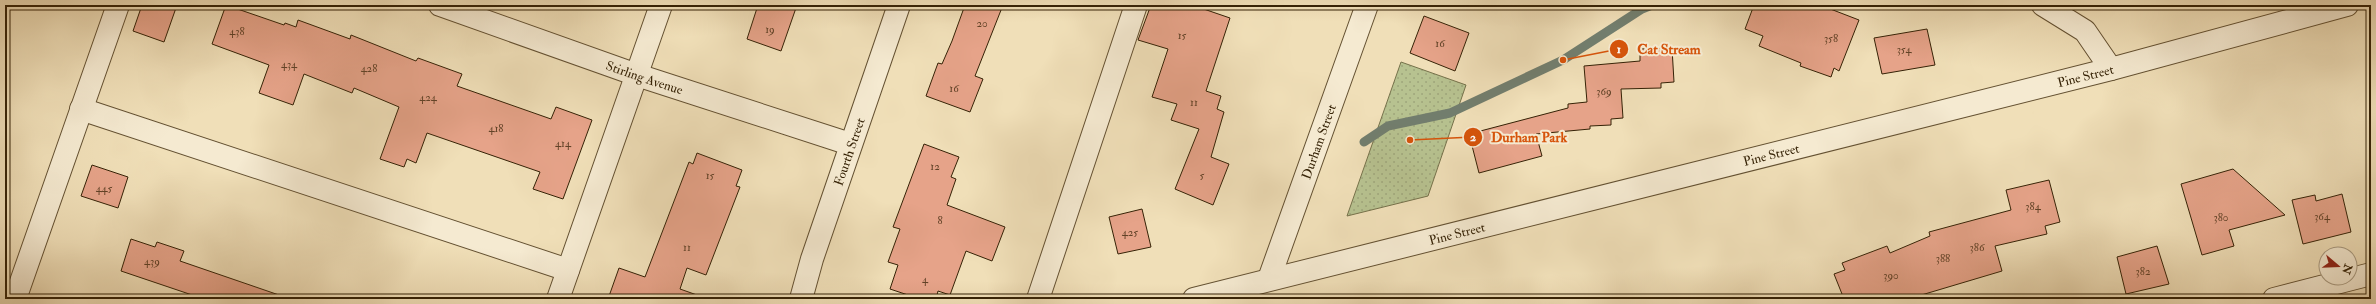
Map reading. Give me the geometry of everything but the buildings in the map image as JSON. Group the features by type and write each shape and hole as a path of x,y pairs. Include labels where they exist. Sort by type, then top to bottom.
{"street":[{"path":"15,299 118,5"},
{"name":"Stirling Avenue","path":"440,5 637,75 850,144"},
{"path":"558,299 661,5"},
{"name":"Fourth Street","path":"801,299 812,259 850,144 899,5"},
{"path":"1038,299 1136,5"},
{"name":"Durham Street","path":"1270,279 1367,5"},
{"path":"2044,5 2085,31 2110,69"},
{"name":"Pine Street","path":"1194,299 2110,69 2347,5"},
{"path":"81,109 568,270"},
{"path":"2274,299 2371,274"}],"green space":[{"path":"1401,62 1466,85 1428,196 1347,216"}],"waterway":[{"path":"1364,142 1388,126 1450,113 1563,60 1642,9 1652,5"}],"place":[{"name":"Cat Stream","path":"1563,60"},
{"name":"Durham Park","path":"1410,140"}]}
